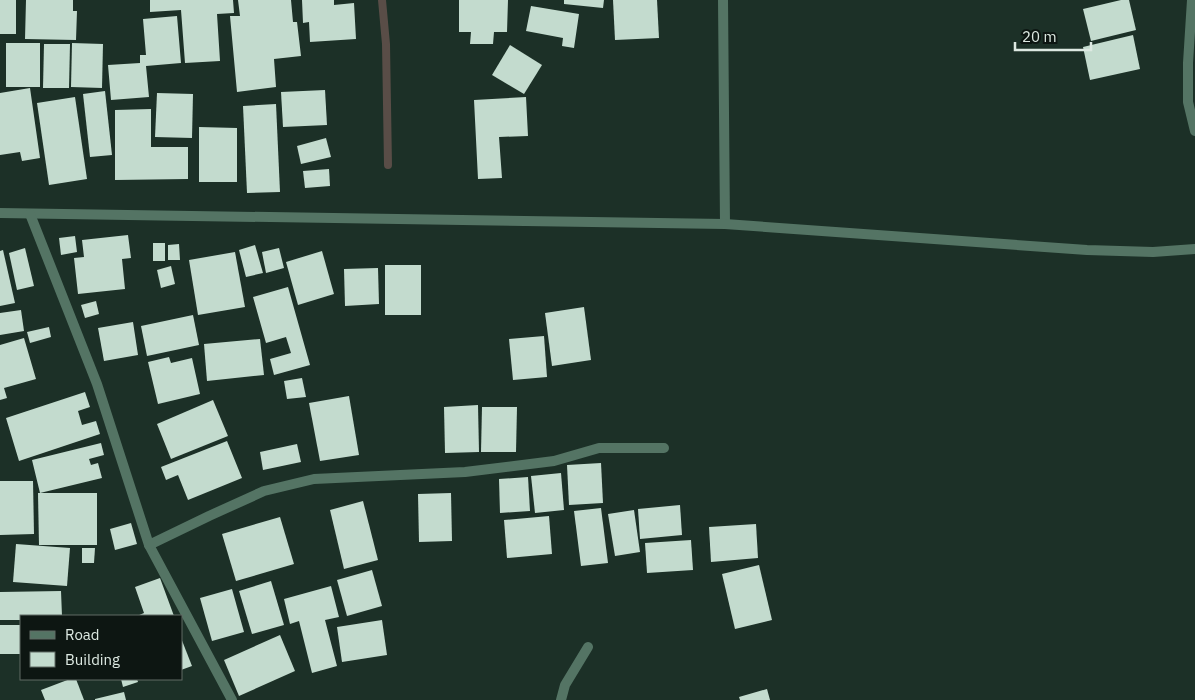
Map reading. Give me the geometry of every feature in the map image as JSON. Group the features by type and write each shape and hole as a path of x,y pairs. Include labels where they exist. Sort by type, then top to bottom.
{"street":[{"path":"723,0 725,224"},
{"path":"1192,0 1188,63 1188,102 1195,131"},
{"path":"0,213 725,224 1087,250 1154,252 1195,248"},
{"path":"30,214 97,384 149,545 232,700"},
{"path":"149,545 264,491 314,479 465,472 554,461 600,448 664,448"},
{"path":"561,700 565,685 588,647"}],"building":[{"path":"0,0 16,0 16,34 0,34"},
{"path":"26,0 73,0 73,11 77,11 76,40 25,39"},
{"path":"150,0 233,0 234,13 217,14 220,61 185,63 181,10 150,12"},
{"path":"238,0 291,0 293,22 297,22 301,56 274,59 276,87 237,92 230,16 240,16"},
{"path":"302,0 334,0 334,5 354,3 356,39 310,42 309,22 303,23"},
{"path":"459,0 508,0 507,32 494,32 493,44 470,44 471,32 459,32"},
{"path":"564,0 604,0 603,8 564,4"},
{"path":"613,0 657,0 659,38 615,40"},
{"path":"1121,0 1129,0 1136,30 1091,41 1083,9"},
{"path":"531,6 579,14 574,48 562,46 563,38 526,31"},
{"path":"177,16 181,63 146,66 149,97 111,100 108,65 140,63 140,55 146,55 143,19"},
{"path":"1133,35 1140,69 1090,80 1083,47"},
{"path":"6,43 40,43 40,87 6,87"},
{"path":"72,43 103,44 102,88 71,87"},
{"path":"44,44 70,44 69,88 43,88"},
{"path":"510,45 542,65 524,94 492,75"},
{"path":"30,88 40,158 22,161 20,152 0,155 0,93"},
{"path":"325,90 327,125 283,127 281,92"},
{"path":"105,91 112,155 90,157 83,94"},
{"path":"157,93 193,94 192,138 155,137"},
{"path":"75,97 87,179 49,185 37,103"},
{"path":"526,97 528,136 499,137 502,178 478,179 474,100"},
{"path":"276,104 280,192 247,193 243,106"},
{"path":"151,109 151,147 188,147 188,179 115,180 115,110"},
{"path":"199,127 237,128 237,182 199,182"},
{"path":"326,138 331,157 301,164 297,146"},
{"path":"329,169 330,186 305,188 303,171"},
{"path":"128,235 131,258 122,259 125,289 78,294 74,258 84,257 82,240"},
{"path":"75,236 77,252 61,255 59,238"},
{"path":"153,243 165,243 165,261 153,261"},
{"path":"179,244 180,260 168,260 168,245"},
{"path":"255,245 263,273 246,277 239,250"},
{"path":"25,248 34,286 17,290 9,253"},
{"path":"279,248 284,268 266,273 262,252"},
{"path":"3,250 15,303 0,306 0,251"},
{"path":"322,251 334,294 298,305 286,262"},
{"path":"235,252 245,307 198,315 189,260"},
{"path":"385,265 421,265 421,315 385,315"},
{"path":"171,266 175,284 161,288 157,270"},
{"path":"378,268 379,304 345,306 344,269"},
{"path":"288,287 310,365 274,375 270,359 291,353 286,337 266,343 253,297"},
{"path":"96,301 99,314 85,318 81,305"},
{"path":"584,307 591,360 552,366 545,313"},
{"path":"21,310 24,331 0,335 0,313"},
{"path":"193,315 199,345 147,356 141,326"},
{"path":"133,322 138,355 104,361 98,328"},
{"path":"49,327 51,337 30,343 27,332"},
{"path":"544,336 547,377 513,380 509,339"},
{"path":"24,338 36,379 4,388 7,398 0,400 0,345"},
{"path":"260,339 264,375 207,381 204,344"},
{"path":"169,357 171,363 192,358 200,394 158,404 148,362"},
{"path":"302,378 306,397 287,399 284,381"},
{"path":"85,392 90,407 78,411 82,425 96,421 100,434 19,461 6,418"},
{"path":"349,396 359,455 320,461 309,403"},
{"path":"213,400 228,436 171,459 157,424"},
{"path":"478,405 479,452 445,453 444,407"},
{"path":"482,407 517,407 516,452 481,452"},
{"path":"227,441 242,478 188,500 178,475 166,480 161,467"},
{"path":"101,443 104,455 89,459 91,465 98,463 102,478 40,493 32,460"},
{"path":"297,444 301,462 263,470 260,452"},
{"path":"601,463 603,503 569,505 567,465"},
{"path":"561,473 564,510 535,513 531,476"},
{"path":"528,477 530,511 500,513 499,479"},
{"path":"0,481 33,481 34,534 0,535"},
{"path":"38,493 97,493 97,545 39,545"},
{"path":"451,493 452,541 419,542 418,494"},
{"path":"363,501 378,560 344,569 330,510"},
{"path":"680,505 682,535 640,539 638,509"},
{"path":"601,508 608,563 581,566 574,511"},
{"path":"634,510 640,552 615,556 608,514"},
{"path":"549,516 552,554 507,558 504,520"},
{"path":"280,517 294,564 236,581 222,534"},
{"path":"131,523 137,544 115,550 110,529"},
{"path":"756,524 758,558 711,562 709,527"},
{"path":"691,540 693,570 647,573 645,543"},
{"path":"16,544 70,548 67,586 13,582"},
{"path":"82,548 95,548 94,563 82,563"},
{"path":"759,565 772,620 735,629 722,574"},
{"path":"372,570 382,606 347,616 337,580"},
{"path":"160,578 174,615 139,615 144,613 135,587"},
{"path":"271,581 284,625 252,634 239,591"},
{"path":"331,586 339,617 325,620 337,666 312,673 299,621 290,624 284,599"},
{"path":"232,589 244,632 212,641 200,598"},
{"path":"61,591 62,615 20,615 20,620 0,620 0,592"},
{"path":"382,620 387,655 342,662 337,627"},
{"path":"0,625 20,625 20,654 0,654"},
{"path":"280,635 295,671 239,696 224,660"},
{"path":"182,641 192,666 182,670"},
{"path":"67,680 76,680 84,700 45,700 41,690"},
{"path":"121,680 137,680 138,682 123,687"},
{"path":"767,689 770,700 740,700 739,697"},
{"path":"124,692 126,700 95,700 95,699"}],"waterway":[{"path":"382,0 386,44 388,165"}]}
